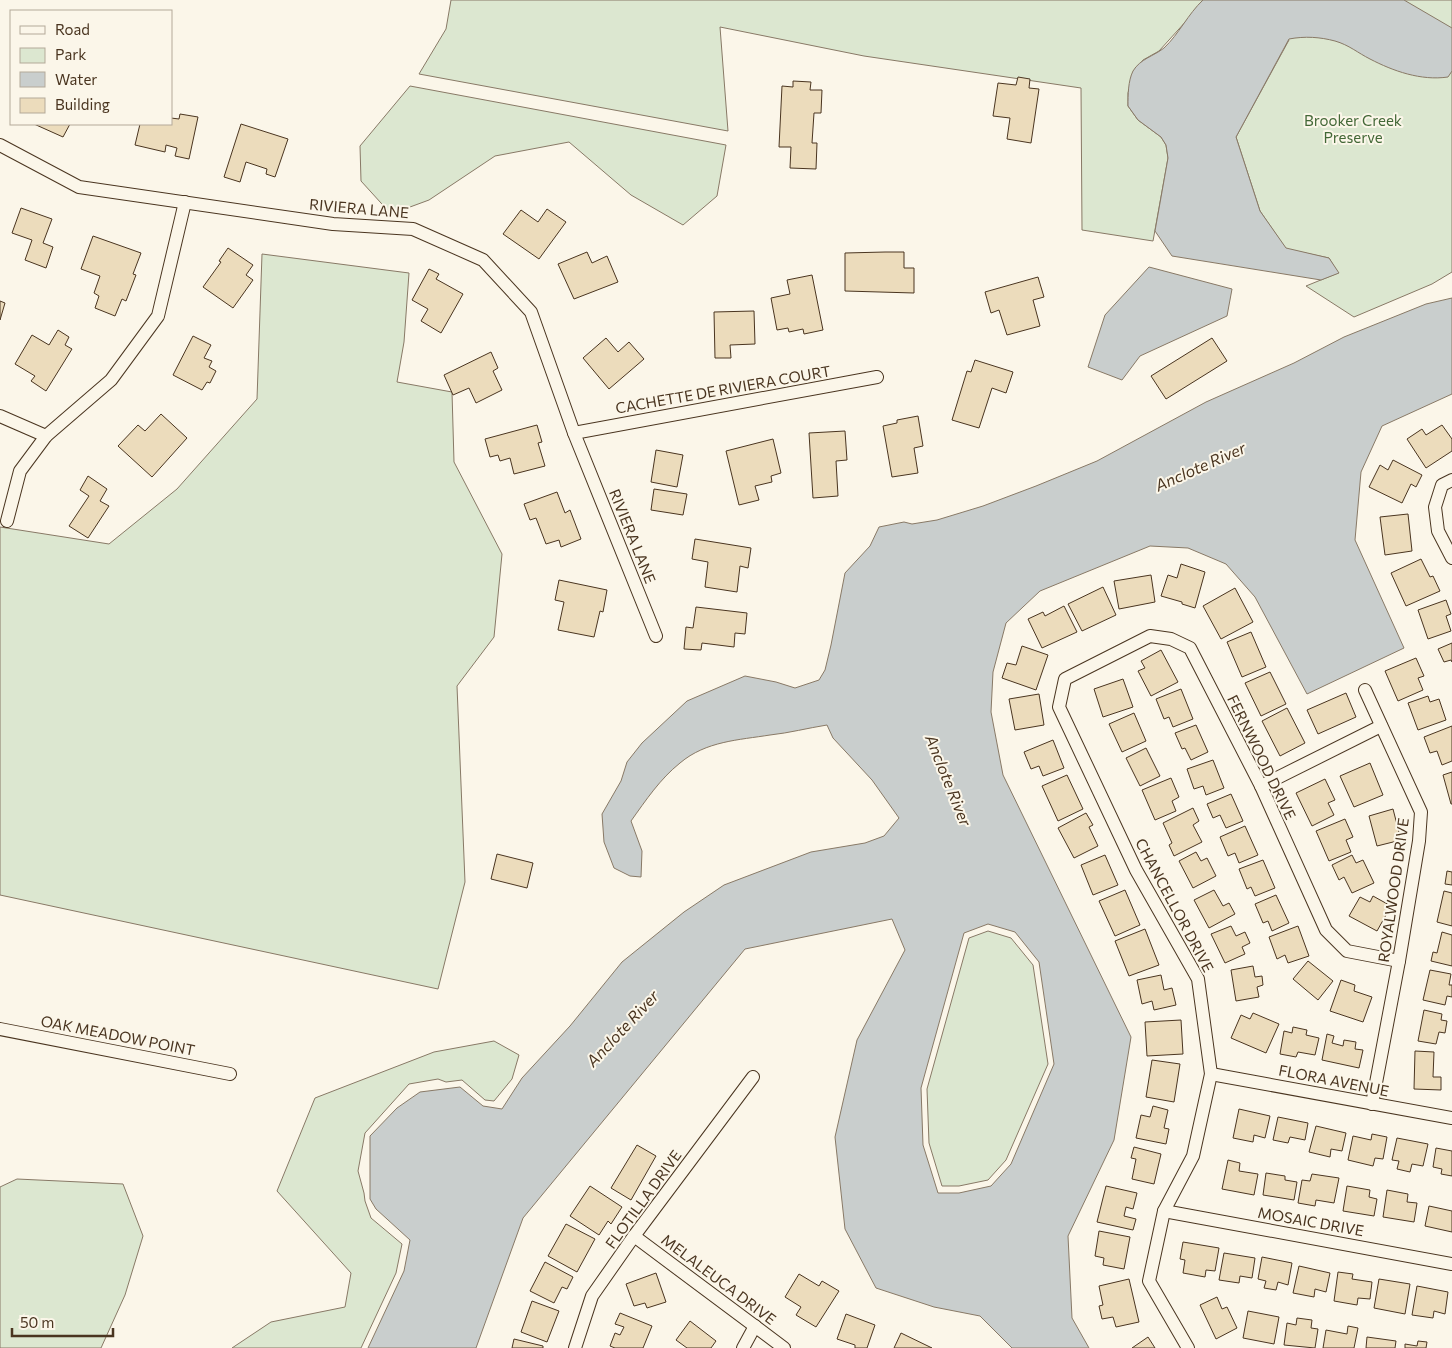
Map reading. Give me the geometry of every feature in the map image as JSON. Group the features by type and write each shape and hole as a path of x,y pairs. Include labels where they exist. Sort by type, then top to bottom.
{"street":[{"name":"RIVIERA LANE","path":"0,145 79,187 333,224 413,230 483,260 532,312 574,433 656,636"},
{"path":"8,521 20,471 46,436 110,380 158,316 185,202"},
{"name":"CACHETTE DE RIVIERA COURT","path":"574,433 877,378"},
{"path":"0,416 46,436"},
{"path":"1452,480 1442,485 1435,507 1438,531 1452,558"},
{"name":"FERNWOOD DRIVE","path":"1065,679 1150,636 1171,639 1190,648 1261,786 1326,930 1347,951 1399,961"},
{"name":"CHANCELLOR DRIVE","path":"1065,679 1059,707 1136,870 1198,979 1211,1074 1193,1156 1164,1211 1149,1281 1188,1348"},
{"name":"ROYALWOOD DRIVE","path":"1365,690 1421,812 1419,841 1399,961 1372,1104"},
{"path":"1261,786 1381,726"},
{"name":"OAK MEADOW POINT","path":"0,1029 230,1074"},
{"name":"FLORA AVENUE","path":"1211,1074 1452,1118"},
{"name":"FLOTILLA DRIVE","path":"575,1348 592,1296 634,1236 753,1077"},
{"name":"MOSAIC DRIVE","path":"1164,1211 1452,1264"},
{"name":"MELALEUCA DRIVE","path":"634,1236 784,1348"},
{"path":"743,1348 755,1326"}],"green space":[{"name":"Brooker Creek Preserve","path":"451,0 1452,0 1452,272 1432,284 1354,317 1306,286 1338,273 1329,258 1286,249 1260,211 1236,137 1289,40 1188,19 1159,51 1143,60 1134,71 1128,93 1128,106 1138,120 1161,137 1166,145 1168,158 1153,241 1082,230 1081,88 864,56 720,27 728,131 419,74 446,29"},
{"path":"410,86 726,145 717,196 683,225 631,195 569,142 495,156 429,200 391,214 361,181 360,146"},
{"path":"262,254 409,273 404,342 397,382 452,392 454,462 502,554 494,637 457,686 465,882 438,989 0,895 0,527 109,544 177,489 257,399"},
{"path":"988,931 1011,938 1033,965 1048,1064 1006,1160 988,1180 959,1186 942,1186 929,1143 927,1089 969,938"},
{"path":"494,1041 519,1055 512,1079 494,1101 485,1100 462,1080 446,1082 438,1079 409,1084 365,1133 358,1171 365,1201 371,1218 402,1244 396,1273 361,1348 232,1348 271,1322 345,1307 351,1273 277,1191 315,1098 434,1052"},
{"path":"17,1179 123,1184 143,1236 125,1295 101,1348 0,1348 0,1187"}],"water":[{"path":"1203,0 1404,0 1452,28 1452,71 1448,77 1438,78 1428,78 1398,71 1335,41 1312,37 1289,39 1236,137 1260,211 1286,248 1329,258 1339,273 1321,280 1172,256 1155,231 1168,158 1166,145 1161,137 1138,120 1128,106 1130,79 1139,63 1164,48"},
{"path":"1149,267 1232,289 1227,316 1140,356 1122,380 1088,367 1105,315"},
{"name":"Anclote River","path":"1452,298 1452,394 1382,426 1361,472 1355,540 1404,648 1307,694 1255,597 1226,564 1188,548 1150,546 1040,591 1006,623 993,672 991,712 1003,775 1131,1037 1114,1140 1068,1236 1072,1318 1089,1348 1012,1348 980,1316 934,1307 876,1288 845,1229 835,1137 857,1040 905,950 892,919 745,949 523,1218 476,1348 368,1348 404,1271 410,1240 376,1209 370,1199 370,1136 397,1108 420,1092 460,1087 483,1106 502,1109 522,1078 570,1026 622,962 684,912 724,885 811,852 865,843 884,836 899,818 872,780 833,738 827,725 723,743 701,750 680,763 660,783 631,821 642,851 641,877 630,876 614,868 604,842 602,814 621,781 627,762 642,743 687,701 745,676 795,688 819,680 825,670 845,573 870,546 879,527 904,522 912,524 937,520 983,506 1036,486 1097,461 1206,402 1294,363 1344,337 1426,304","holes":["988,924 1015,932 1039,962 1054,1064 1011,1164 991,1186 959,1193 938,1193 923,1145 921,1088 964,933"]}],"building":[{"path":"1018,77 1030,79 1029,88 1039,89 1031,143 1007,139 1010,118 993,116 998,83 1016,85"},
{"path":"793,81 811,82 810,90 822,90 821,113 814,113 812,143 817,143 816,169 790,168 791,147 779,147 782,86 793,87"},
{"path":"180,114 198,117 189,159 175,156 177,148 166,145 165,152 135,145 140,125 172,125 172,118 179,119"},
{"path":"241,124 288,139 275,177 266,174 267,169 246,162 240,182 224,177"},
{"path":"36,125 69,125 63,137"},
{"path":"21,208 52,219 43,243 53,247 46,268 25,260 32,240 12,233"},
{"path":"547,209 566,222 539,259 503,234 521,210 538,222"},
{"path":"93,236 141,253 133,274 136,275 126,301 122,299 115,316 95,308 99,296 94,293 100,276 81,269"},
{"path":"228,248 253,265 246,275 253,280 233,308 203,287 221,262 219,261"},
{"path":"587,252 592,263 607,256 618,282 574,299 558,264"},
{"path":"904,252 904,268 914,268 914,293 845,291 845,253"},
{"path":"429,269 439,274 436,279 463,294 441,333 421,321 428,309 412,300"},
{"path":"812,275 823,330 804,334 803,329 789,332 788,328 777,330 771,298 790,294 787,280"},
{"path":"1038,277 1044,297 1033,300 1040,326 1007,335 999,310 991,313 985,292"},
{"path":"0,301 5,303 0,320"},
{"path":"754,311 755,344 730,345 731,358 715,358 714,312"},
{"path":"58,330 69,337 65,345 72,349 46,391 31,381 35,376 15,364 32,335 49,345"},
{"path":"193,336 211,345 204,358 212,361 209,367 216,371 210,383 207,382 202,390 173,375"},
{"path":"606,338 618,352 629,342 644,359 609,389 583,358"},
{"path":"1212,338 1227,361 1166,399 1151,376"},
{"path":"491,352 498,368 493,371 502,390 476,403 469,388 453,395 444,375"},
{"path":"975,360 1013,372 1006,393 992,388 979,428 952,420 967,371 971,372"},
{"path":"161,414 187,438 152,477 118,446 138,425 145,431"},
{"path":"918,416 923,446 914,448 918,473 892,477 883,426 897,423 897,420"},
{"path":"537,425 542,442 538,443 545,466 514,474 510,458 500,461 498,455 490,457 485,439"},
{"path":"1442,425 1452,439 1452,451 1426,468 1407,439 1422,429 1426,435"},
{"path":"845,431 847,460 836,461 838,496 813,498 809,433"},
{"path":"773,439 781,473 771,476 772,482 755,486 759,500 739,505 726,451"},
{"path":"656,450 683,455 677,487 651,482"},
{"path":"1393,460 1422,475 1416,487 1411,484 1402,503 1369,487 1380,465 1388,470"},
{"path":"88,476 107,489 100,501 109,506 88,538 69,526 89,496 80,490"},
{"path":"654,489 687,494 683,515 651,510"},
{"path":"557,492 565,513 570,510 581,539 561,547 559,540 546,544 536,518 530,520 524,504"},
{"path":"1408,514 1412,551 1385,555 1380,517"},
{"path":"695,539 751,548 748,568 740,566 737,592 705,587 708,562 692,559"},
{"path":"1421,559 1430,577 1433,576 1440,591 1406,606 1391,573"},
{"path":"1181,564 1205,572 1195,608 1161,596 1168,575 1177,578"},
{"path":"1151,575 1155,602 1119,609 1114,581"},
{"path":"559,580 607,590 603,612 600,611 594,637 558,630 564,602 555,600"},
{"path":"1103,587 1116,615 1082,631 1068,604"},
{"path":"1235,588 1253,622 1221,639 1203,606"},
{"path":"1446,600 1451,614 1446,616 1451,631 1428,639 1418,610"},
{"path":"1064,606 1077,632 1042,648 1028,619 1043,612 1045,616"},
{"path":"696,607 747,613 745,634 735,633 734,647 702,643 701,650 684,649 686,627 693,628"},
{"path":"1251,632 1266,667 1242,677 1227,642"},
{"path":"1452,643 1452,662 1451,660 1444,662 1438,649"},
{"path":"1022,646 1048,655 1036,690 1002,678 1007,663 1016,665"},
{"path":"1161,650 1178,682 1151,696 1138,671 1145,668 1141,661"},
{"path":"1416,658 1424,676 1418,678 1423,690 1398,701 1385,671"},
{"path":"1270,672 1286,704 1261,716 1245,683"},
{"path":"1123,679 1133,707 1103,717 1094,689"},
{"path":"1181,689 1193,719 1173,727 1169,717 1164,719 1156,699"},
{"path":"1346,693 1356,717 1318,734 1307,710"},
{"path":"1039,694 1044,725 1015,730 1009,699"},
{"path":"1428,696 1430,702 1439,699 1446,720 1418,730 1408,703"},
{"path":"1287,708 1305,743 1280,756 1262,721"},
{"path":"1134,713 1146,741 1122,752 1109,724"},
{"path":"1196,725 1208,752 1191,760 1185,748 1182,749 1175,733"},
{"path":"1452,726 1452,761 1442,765 1437,751 1430,753 1424,737"},
{"path":"1053,740 1064,768 1043,776 1039,766 1031,769 1024,752"},
{"path":"1146,748 1160,776 1140,786 1126,758"},
{"path":"1213,760 1224,788 1206,795 1203,786 1194,789 1187,769"},
{"path":"1370,763 1383,795 1354,807 1340,776"},
{"path":"1452,772 1452,804 1451,804 1443,775"},
{"path":"1067,775 1083,809 1058,821 1042,786"},
{"path":"1171,778 1179,797 1172,801 1176,811 1155,820 1142,790"},
{"path":"1325,779 1335,800 1328,803 1334,815 1312,826 1296,793"},
{"path":"1231,794 1243,821 1226,828 1220,815 1213,818 1207,804"},
{"path":"1193,808 1199,821 1193,825 1202,842 1174,856 1169,845 1172,843 1163,823"},
{"path":"1393,809 1401,840 1377,846 1369,816"},
{"path":"1086,813 1093,825 1089,827 1098,846 1074,858 1058,828"},
{"path":"1345,819 1353,837 1346,840 1351,852 1329,861 1316,831"},
{"path":"1245,826 1258,855 1239,863 1235,853 1228,856 1220,837"},
{"path":"1196,852 1201,861 1207,858 1216,876 1193,888 1179,861"},
{"path":"497,854 533,863 527,888 491,879"},
{"path":"1105,855 1118,885 1093,895 1081,865"},
{"path":"1352,855 1356,863 1363,860 1374,883 1352,893 1344,877 1339,880 1332,865"},
{"path":"1263,860 1275,888 1255,896 1251,887 1247,889 1239,869"},
{"path":"1447,871 1452,872 1452,885 1445,884"},
{"path":"1125,890 1140,925 1115,936 1099,901"},
{"path":"1214,890 1223,906 1229,903 1235,914 1209,928 1194,900"},
{"path":"1444,891 1452,893 1452,926 1437,922"},
{"path":"1276,895 1289,923 1272,931 1268,921 1263,923 1255,904"},
{"path":"1373,896 1391,906 1377,931 1349,916 1360,897 1370,902"},
{"path":"1231,926 1236,936 1245,932 1250,943 1242,947 1245,954 1225,963 1211,934"},
{"path":"1298,926 1309,956 1288,963 1285,955 1277,959 1269,937"},
{"path":"1145,929 1159,965 1129,976 1115,941"},
{"path":"1442,932 1452,935 1452,966 1431,961 1433,952 1437,953"},
{"path":"1308,961 1333,981 1318,1000 1293,979"},
{"path":"1253,966 1255,977 1262,976 1263,985 1257,987 1259,997 1236,1001 1231,970"},
{"path":"1430,970 1451,974 1449,985 1452,985 1452,997 1447,996 1445,1005 1423,1000"},
{"path":"1161,975 1164,990 1172,988 1176,1005 1154,1010 1152,1001 1142,1004 1137,980"},
{"path":"1341,980 1355,985 1354,991 1372,997 1363,1022 1330,1011"},
{"path":"1424,1010 1442,1014 1441,1020 1447,1021 1445,1033 1439,1032 1436,1044 1418,1041"},
{"path":"1253,1013 1279,1024 1266,1053 1231,1038 1241,1015 1250,1019"},
{"path":"1181,1020 1183,1054 1147,1056 1145,1022"},
{"path":"1293,1027 1307,1030 1306,1035 1319,1038 1315,1055 1298,1052 1296,1057 1280,1054 1284,1031 1292,1033"},
{"path":"1327,1034 1334,1036 1332,1043 1343,1046 1344,1040 1356,1042 1355,1049 1363,1050 1359,1068 1322,1060"},
{"path":"1415,1051 1434,1052 1433,1077 1441,1077 1441,1090 1414,1089"},
{"path":"1152,1060 1180,1064 1174,1102 1146,1097"},
{"path":"1153,1106 1168,1110 1164,1128 1169,1129 1166,1144 1136,1138 1141,1115 1150,1117"},
{"path":"1239,1109 1270,1116 1265,1138 1254,1135 1253,1142 1233,1138"},
{"path":"1278,1117 1308,1123 1305,1140 1290,1137 1288,1143 1273,1140"},
{"path":"1316,1126 1346,1133 1342,1151 1331,1149 1330,1157 1309,1152"},
{"path":"1372,1134 1387,1137 1383,1159 1375,1158 1373,1166 1348,1160 1353,1136 1371,1140"},
{"path":"1397,1138 1428,1144 1423,1166 1412,1164 1410,1172 1397,1169 1399,1161 1392,1160"},
{"path":"637,1145 656,1156 631,1200 611,1188"},
{"path":"1134,1147 1161,1154 1154,1184 1132,1179 1136,1159 1131,1158"},
{"path":"1436,1148 1452,1151 1452,1176 1441,1174 1442,1169 1433,1167"},
{"path":"1228,1160 1240,1163 1239,1171 1258,1174 1254,1195 1222,1189"},
{"path":"1266,1173 1285,1176 1285,1180 1297,1182 1294,1200 1263,1195"},
{"path":"1312,1174 1339,1178 1334,1203 1316,1200 1315,1206 1298,1203 1302,1180 1310,1181"},
{"path":"590,1186 622,1207 611,1224 608,1221 599,1235 570,1216"},
{"path":"1106,1186 1137,1193 1133,1209 1126,1207 1124,1216 1136,1219 1133,1230 1097,1222"},
{"path":"1347,1186 1370,1190 1369,1197 1377,1199 1374,1216 1343,1211"},
{"path":"1387,1190 1408,1194 1407,1202 1417,1203 1414,1222 1383,1217"},
{"path":"1429,1206 1452,1211 1452,1232 1425,1226"},
{"path":"566,1224 595,1239 577,1272 548,1256"},
{"path":"1099,1231 1130,1237 1124,1269 1103,1265 1104,1258 1095,1256"},
{"path":"1183,1242 1219,1248 1215,1271 1206,1270 1205,1277 1183,1273 1185,1260 1180,1259"},
{"path":"1224,1253 1255,1258 1252,1278 1240,1276 1239,1283 1219,1280"},
{"path":"1262,1257 1292,1263 1288,1285 1278,1282 1276,1290 1264,1288 1266,1281 1258,1279"},
{"path":"545,1262 573,1277 567,1289 562,1287 554,1303 530,1291"},
{"path":"1299,1266 1330,1273 1326,1292 1315,1289 1314,1297 1293,1293"},
{"path":"1338,1272 1353,1274 1352,1279 1372,1282 1370,1299 1358,1298 1357,1305 1334,1301"},
{"path":"656,1273 666,1302 647,1308 645,1303 634,1306 626,1284"},
{"path":"799,1274 819,1286 822,1281 839,1291 816,1327 796,1315 801,1307 785,1297"},
{"path":"1129,1279 1139,1322 1116,1327 1113,1317 1102,1319 1099,1306 1103,1305 1099,1286"},
{"path":"1379,1279 1410,1284 1405,1314 1374,1308"},
{"path":"1417,1286 1448,1292 1445,1314 1434,1311 1433,1318 1412,1315"},
{"path":"1217,1297 1222,1309 1227,1307 1237,1328 1216,1339 1200,1305"},
{"path":"532,1301 559,1311 547,1342 521,1332"},
{"path":"1248,1311 1279,1317 1274,1344 1243,1338"},
{"path":"620,1313 652,1326 643,1348 615,1348 610,1346 615,1333 620,1335 624,1327 615,1324"},
{"path":"846,1314 875,1325 867,1348 855,1348 855,1345 837,1339"},
{"path":"1297,1318 1312,1320 1311,1328 1318,1329 1315,1348 1284,1345 1287,1323 1296,1325"},
{"path":"690,1321 716,1341 711,1348 687,1348 676,1340"},
{"path":"1348,1326 1358,1328 1354,1348 1323,1348 1326,1330 1347,1334"},
{"path":"901,1333 932,1348 894,1348"},
{"path":"1148,1337 1155,1348 1132,1348"},
{"path":"1367,1337 1396,1341 1395,1348 1366,1348"},
{"path":"514,1339 543,1346 543,1348 512,1348"},
{"path":"1418,1341 1427,1342 1426,1348 1405,1348 1405,1344 1417,1346"}]}
